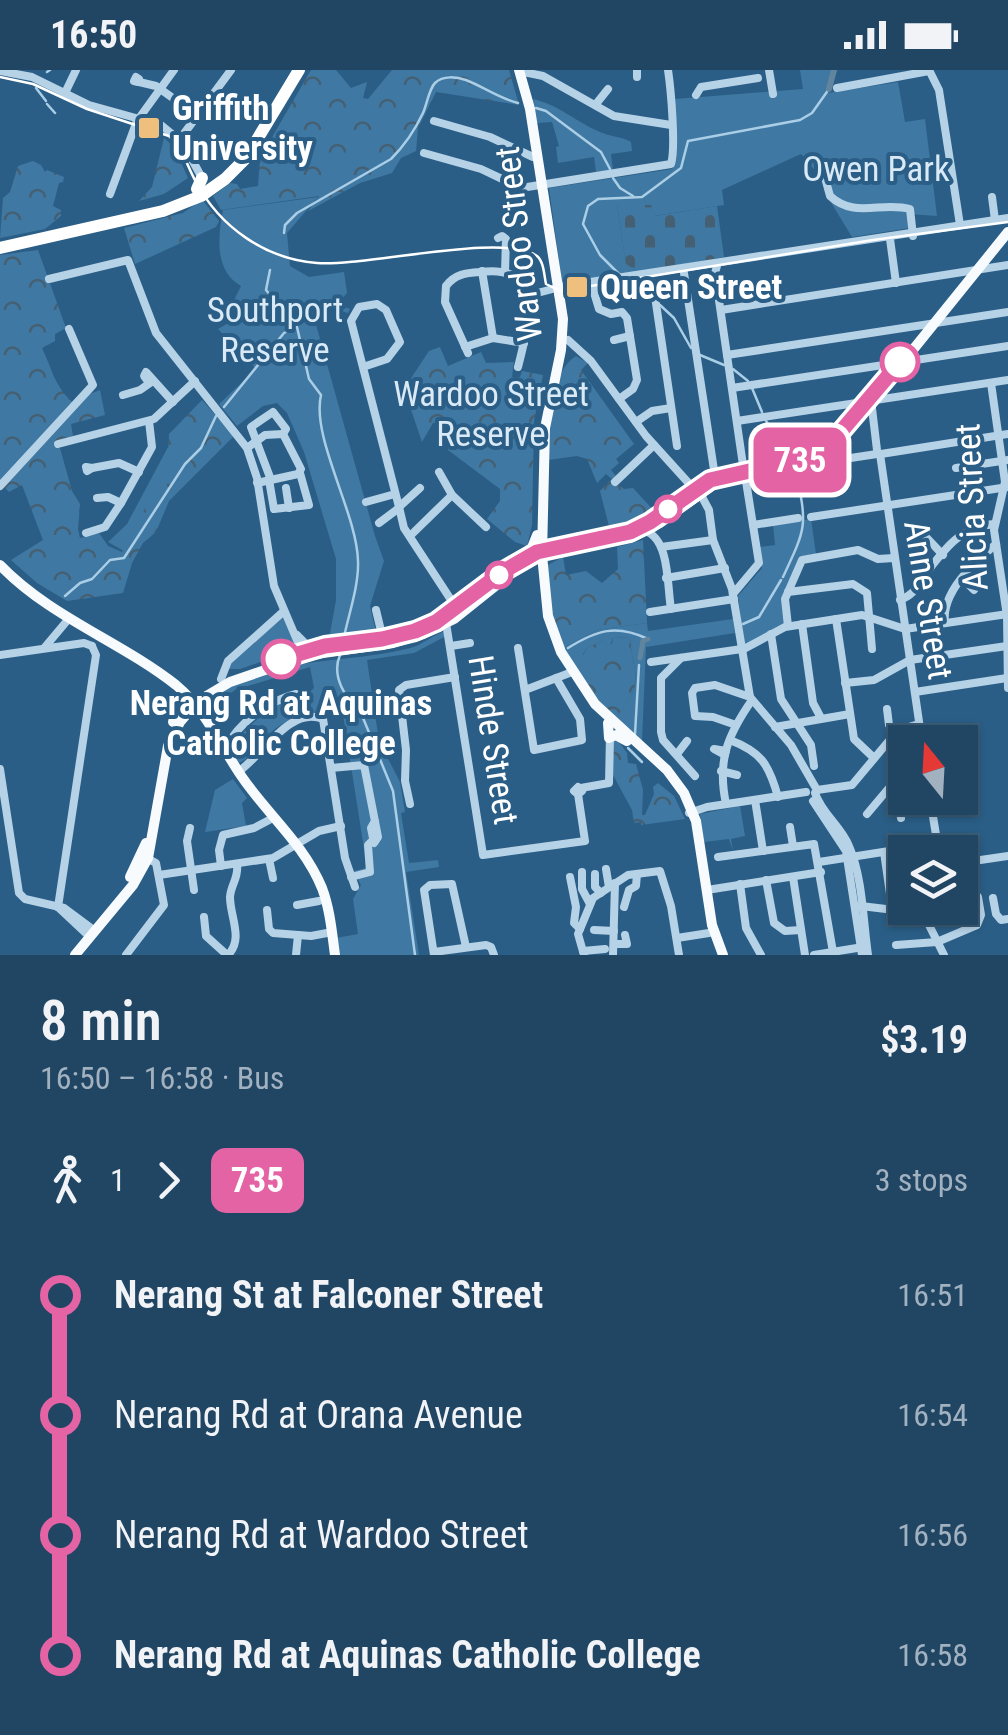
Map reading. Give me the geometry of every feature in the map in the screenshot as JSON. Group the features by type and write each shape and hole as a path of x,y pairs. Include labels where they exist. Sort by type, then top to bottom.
{"highway":[{"path":"0,244 158,206 205,185 250,141 291,70"},
{"path":"0,244 163,211 250,152 299,70"}],"main road":[{"name":"Wardoo Street","path":"522,74 556,291 561,349 540,427 540,577 548,616 570,672 612,729 668,777 691,812 709,934 720,955"},
{"name":"Wardoo Street","path":"522,74 535,156"},
{"path":"818,459 941,320 1004,225"},
{"path":"148,859 166,747 173,722 191,703 231,678 302,648 379,637 451,617 522,563 557,548 630,532 701,487 818,459 842,436 863,405"},
{"path":"522,563 540,534 546,543 557,548 650,534 701,487 745,474"},
{"path":"540,577 557,548"},
{"path":"522,563 540,577"},
{"path":"0,569 63,625 191,703 218,738 235,772 318,880 329,915 333,955"},
{"path":"72,955 148,859 166,747 191,703 204,700 231,678 302,648"},
{"path":"191,703 235,772 294,846 319,901 333,955"},
{"name":"Wardoo Street","path":"612,729 668,770 680,786 691,812 720,955"},
{"path":"327,933 329,915"}],"street":[{"path":"8,70 34,75 65,92"},
{"path":"65,92 76,70"},
{"path":"110,194 140,116 174,70"},
{"path":"180,137 228,73 217,70"},
{"path":"424,154 480,168 521,188 671,164 674,159 668,70"},
{"path":"725,70 728,86"},
{"path":"769,70 773,94"},
{"path":"837,88 929,70 939,90 960,226"},
{"path":"0,71 39,80 94,104 161,125 180,137 205,185"},
{"path":"522,74 549,74 614,116 671,125"},
{"path":"137,76 198,116"},
{"path":"696,95 701,87 728,86 758,78"},
{"path":"596,104 608,90"},
{"path":"639,120 641,108"},
{"path":"434,121 490,136 535,156"},
{"path":"824,174 830,196 850,208 910,209 912,234"},
{"path":"992,197 1004,225"},
{"path":"527,296 960,226 1004,225"},
{"path":"556,291 652,280 912,234 1004,225"},
{"path":"890,239 896,283"},
{"path":"49,279 128,260 156,334 247,448 257,483 274,586 302,648"},
{"path":"721,310 1008,266"},
{"path":"518,368 524,343 528,321 527,296 520,279 505,267 457,276 444,290 445,302 467,350 492,338 524,343"},
{"path":"650,612 734,596 759,563 714,269"},
{"path":"482,271 492,338"},
{"path":"684,272 701,487 713,540 734,596 751,699 789,743 822,810 844,836 860,906 864,951"},
{"path":"652,280 677,446"},
{"path":"593,289 597,313 626,314 637,380 619,398"},
{"path":"363,368 387,360 400,342 386,310 377,304 359,307 352,318 363,368 399,508 410,536 452,494"},
{"path":"727,355 1008,312"},
{"path":"0,486 93,385 68,329"},
{"path":"614,340 630,336"},
{"path":"732,388 1008,346"},
{"path":"561,349 579,352 654,445 701,487"},
{"path":"737,421 863,405 1008,380"},
{"path":"58,444 149,421 195,381"},
{"path":"123,395 152,382 173,402"},
{"name":"Alicia Street","path":"990,383 1003,434 1005,461 1006,488 994,524 1007,614 1008,688"},
{"name":"Anne Street","path":"863,405 879,452 919,724"},
{"path":"994,409 1008,407"},
{"path":"636,422 652,411 671,408"},
{"path":"273,412 286,429 284,434 309,505 274,510 270,480 251,427 273,412"},
{"path":"86,533 105,526 122,503 153,444 149,421"},
{"path":"247,448 265,436 284,434"},
{"path":"818,459 1003,434"},
{"path":"616,482 654,445"},
{"path":"956,468 1005,461"},
{"path":"92,468 119,462 139,472"},
{"path":"439,472 452,494 486,527"},
{"path":"257,483 300,473"},
{"path":"286,488 289,508"},
{"path":"380,523 420,488"},
{"path":"811,516 1006,488"},
{"path":"366,502 396,494"},
{"path":"97,498 108,497 122,503"},
{"path":"753,525 798,518"},
{"path":"900,600 914,593 926,573 966,528 994,524"},
{"path":"650,534 661,547 671,609"},
{"path":"924,535 942,555"},
{"name":"Hinde Street","path":"410,536 448,594 451,646 483,855 585,842 579,791 610,782 612,729"},
{"path":"661,547 713,540"},
{"path":"945,623 948,599 996,544"},
{"path":"788,626 784,602 804,558 858,550 878,560 894,558"},
{"path":"666,578 725,568"},
{"path":"962,579 974,590"},
{"path":"788,592 854,584 866,592 872,649"},
{"path":"231,678 226,667 229,660 284,610"},
{"path":"376,610 379,637"},
{"path":"651,662 742,649 788,626 836,619 869,617 905,629 1007,614"},
{"path":"836,619 856,742 874,758"},
{"path":"802,624 813,703 820,718"},
{"path":"61,646 63,625"},
{"path":"41,649 63,625"},
{"path":"292,628 302,648"},
{"path":"771,634 781,699 811,744 814,766"},
{"path":"0,655 86,643 92,646 57,906"},
{"path":"451,646 470,643"},
{"path":"845,683 874,680 910,660 1007,646"},
{"path":"518,648 534,750 582,740 580,719 556,678"},
{"path":"680,658 661,678 661,732 663,740 695,776"},
{"path":"525,690 570,672"},
{"path":"410,804 398,687 456,678"},
{"path":"914,692 1007,678"},
{"path":"736,725 694,716 692,693 695,688 715,685 751,699"},
{"path":"225,749 232,737 273,700 296,694"},
{"path":"726,804 721,770 725,753 751,699"},
{"path":"887,710 889,725"},
{"path":"775,727 850,714"},
{"path":"235,772 256,759 274,736 298,720 315,716 324,721 355,887"},
{"path":"914,725 919,724"},
{"path":"218,738 232,737"},
{"path":"730,740 760,756 778,797"},
{"path":"677,754 688,741"},
{"path":"691,812 852,785 888,741"},
{"path":"845,749 856,742"},
{"path":"331,768 364,765 378,837 373,842 375,854 370,860 370,872 351,876"},
{"path":"0,770 18,892 25,899 68,910 90,932"},
{"path":"721,770 737,775"},
{"path":"866,814 888,790"},
{"path":"756,800 763,851"},
{"path":"819,862 936,843 932,815"},
{"path":"220,866 218,850 223,835 254,828 271,819"},
{"path":"159,876 270,859 322,830 341,826"},
{"path":"790,827 793,846"},
{"path":"190,828 187,841 194,890"},
{"path":"718,857 814,844 833,952"},
{"path":"884,852 888,878"},
{"path":"978,860 1008,856"},
{"path":"850,857 864,951"},
{"path":"126,955 164,905 159,876 148,859"},
{"path":"270,859 273,878"},
{"path":"204,917 206,936 228,955 236,942 230,898 237,879 236,864"},
{"path":"606,869 614,931 610,949"},
{"path":"582,872 581,886 590,904"},
{"path":"625,935 627,944 584,953 578,940 590,904 608,888 637,874 662,872 679,955"},
{"path":"707,890 821,872"},
{"path":"594,874 595,888 608,888"},
{"path":"624,907 629,890 636,886 637,874"},
{"path":"570,877 576,907 574,923 580,929"},
{"path":"794,877 805,955"},
{"path":"766,880 774,924 783,930 801,930"},
{"path":"466,947 452,884 430,885 424,890 434,954 486,945 492,947 494,955"},
{"path":"740,884 746,930 762,955"},
{"path":"896,944 937,942 978,925 978,897"},
{"path":"993,898 996,914 1001,920 1008,919"},
{"path":"297,904 319,901"},
{"path":"860,906 888,908"},
{"path":"267,910 269,929 274,934 327,933"},
{"path":"927,925 944,955"},
{"path":"594,930 614,931"},
{"path":"677,938 709,934"},
{"path":"296,955 298,936"},
{"path":"814,955 864,951"}],"green space":[{"path":"311,70 336,70 351,88 367,82 363,98 368,99 392,70 509,70 519,105 436,92 418,128 416,151 401,158 392,173 360,183 308,211 319,196 221,210 213,196 230,183 240,189 258,186 260,158"},
{"name":"Owen Park","path":"800,70 834,70 828,93 898,82 905,122 925,119 937,216 909,214 910,228 852,237 827,196 823,180 801,154 722,190 724,205 654,216 651,205 617,205 626,264 639,272 562,282 549,188 672,169 676,146 675,99 803,89"},
{"path":"532,99 600,132 631,142 632,151 611,154 613,170 596,172 594,157 558,163 559,146 552,122 537,123"},
{"path":"164,138 174,147 188,178 164,194 139,201 152,187"},
{"path":"33,161 45,172 64,177 53,206 61,210 61,216 45,229 0,238 3,198 10,192 18,166"},
{"name":"Southport Reserve","path":"318,197 287,233 290,266 309,277 344,272 347,293 340,301 350,309 348,313 310,303 384,561 370,606 376,632 329,639 336,600 336,559 304,452 287,413 277,403 263,406 237,426 219,404 256,369 218,329 235,319 234,300 241,286 222,262 219,242 223,210"},
{"path":"200,201 219,221 216,227 135,264 124,228 183,213"},
{"path":"617,205 651,205 655,216 717,206 724,257 639,272 626,265"},
{"name":"Southport Reserve","path":"38,250 66,328 42,348 55,379 69,399 77,407 100,390 105,415 71,424 73,436 58,441 72,491 80,504 80,538 99,533 108,546 122,552 168,453 169,434 202,400 234,436 169,501 156,532 143,543 132,563 123,593 67,601 37,583 11,560 43,540 22,485 9,492 0,483 0,255"},
{"name":"Wardoo Street Reserve","path":"440,347 448,366 481,352 486,363 514,362 512,377 520,377 522,371 543,375 534,421 532,525 527,546 515,542 487,519 500,501 500,489 448,450 449,424 433,423 422,442 404,389 429,351"},
{"name":"Wardoo Street Reserve","path":"576,356 588,363 581,370 634,444 616,459 619,463 611,470 616,476 612,480 624,489 633,488 656,513 610,530 600,491 612,479 606,474 597,483 587,459 577,456 548,460 556,388 560,375"},
{"path":"168,447 190,461 146,506 124,551 108,542 127,524"},
{"path":"811,519 816,554 800,556 783,600 785,625 744,646 738,596 762,568 759,547 775,545 773,525"},
{"path":"643,540 647,623 597,630 564,648 548,603 546,566 563,557 566,575 586,571 602,583 618,569 617,547"},
{"path":"283,616 296,646 292,651 240,669 229,669 230,664"},
{"path":"733,619 735,633 646,647 642,742 616,718 635,686 630,638 613,637 610,646 602,641 587,648 583,654 585,663 575,670 564,648 597,630 647,623 648,631"},
{"path":"445,631 446,636 414,653 367,660 379,741 400,782 409,863 438,860 439,867 406,872 419,955 339,955 336,938 358,934 353,899 361,885 353,871 367,868 341,702 281,725 239,763 229,750 230,745 271,706 304,697 314,688 310,667 235,690 206,711 204,707 226,690 276,669 410,648"},
{"path":"613,637 630,638 636,679 616,718 597,701 575,670 587,648 602,641 612,644"},
{"path":"616,738 627,753 628,763 636,764 643,790 642,815 658,783 674,796 685,819 634,823 632,810 612,773 611,742"},
{"path":"233,779 247,798 242,803 246,826 205,832 215,790"},
{"path":"740,806 745,836 731,839 733,851 729,839 704,842 700,814"}],"waterway":[{"path":"829,89 834,70"},
{"path":"284,233 285,225 297,213 391,159 416,126 438,80 462,79 518,103"},
{"path":"36,88 46,101"},
{"path":"620,275 600,255 583,224 588,206 598,199 642,197 681,168 688,141 800,120 812,113 829,89"},
{"path":"47,104 55,113"},
{"path":"536,108 546,111 601,152 610,169"},
{"path":"613,178 633,196"},
{"path":"270,270 266,290 297,327 309,379 321,395 322,432 356,542 357,580 344,637"},
{"path":"635,284 651,296"},
{"path":"660,305 674,318 691,348"},
{"path":"224,407 284,333 296,327"},
{"path":"700,355 724,365"},
{"path":"733,369 748,381"},
{"path":"752,388 762,412"},
{"path":"65,596 80,583 92,579 110,560 124,558 185,464 201,448 216,416"},
{"path":"766,421 792,458"},
{"path":"783,577 803,526 796,471"},
{"path":"743,624 759,617 781,580"},
{"path":"568,648 607,631 648,639"},
{"path":"640,658 643,641 648,639"},
{"path":"340,655 337,671 341,686 361,713 393,791 415,955"},
{"path":"635,734 639,665"},
{"path":"628,748 642,762"}],"tram line":[{"path":"0,77 33,84 87,109 169,136 206,198 231,226 280,255 317,263 465,249 520,250 537,256 546,284 560,291 1008,222"}],"bus line":[{"name":"735","path":"281,659 325,646 415,631 436,622 504,571 537,552 630,532 710,480 807,458 838,435 900,362"}],"place":[{"name":"Griffith University","path":"149,128"},
{"name":"Queen Street","path":"577,287"},
{"name":"Nerang Rd at Aquinas Catholic College","path":"281,659"}]}
